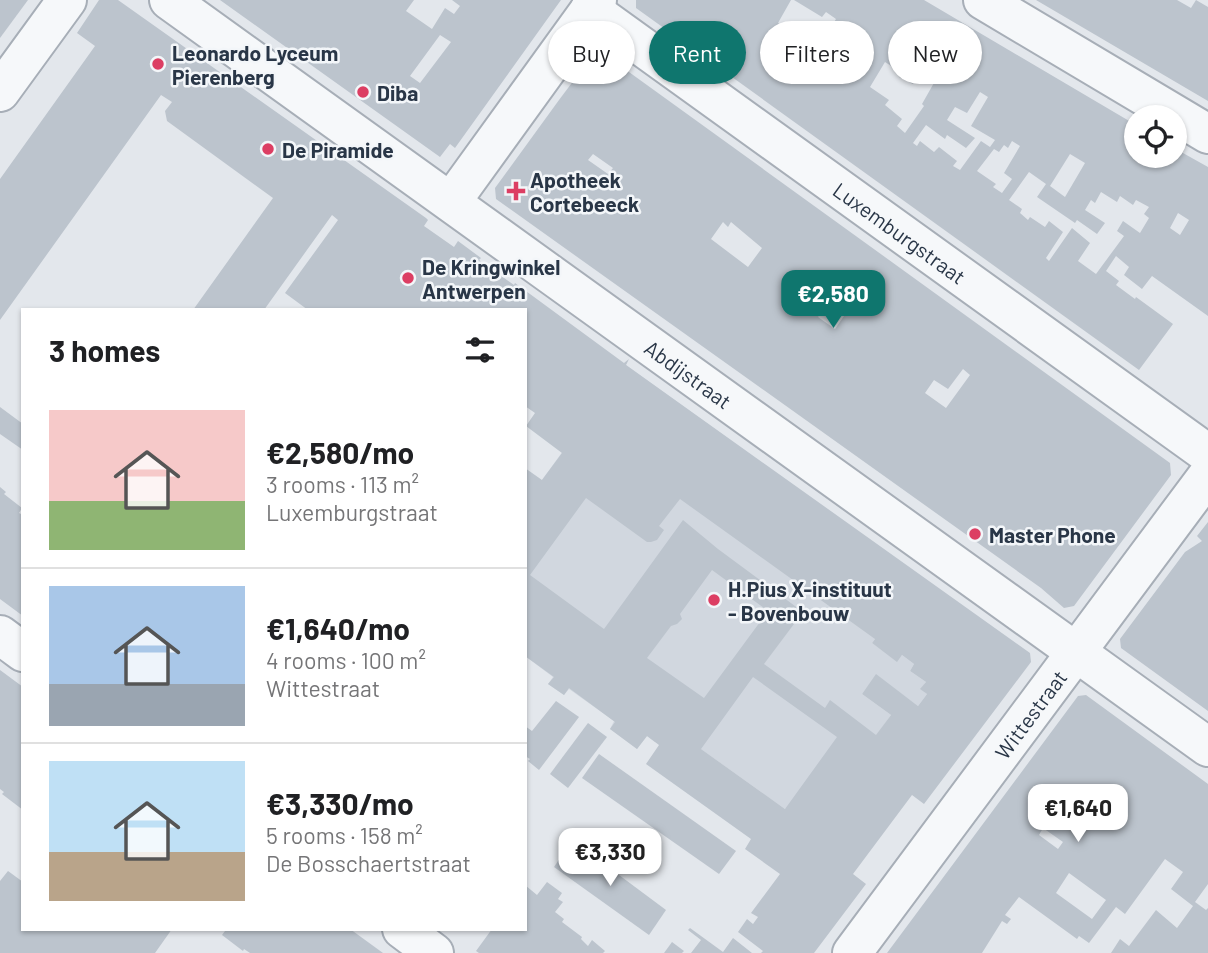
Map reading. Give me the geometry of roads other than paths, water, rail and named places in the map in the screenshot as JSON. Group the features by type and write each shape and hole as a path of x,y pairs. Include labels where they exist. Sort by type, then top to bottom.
{"street":[{"path":"0,92 67,0"},
{"name":"Abdijstraat","path":"169,0 1208,747"},
{"path":"983,0 1208,134"},
{"path":"451,202 594,5"},
{"name":"Luxemburgstraat","path":"594,5 1208,454"},
{"name":"Wittestraat","path":"852,953 1208,475"},
{"path":"0,635 21,651"},
{"path":"405,931 434,953"}],"place":[{"name":"Leonardo Lyceum Pierenberg","path":"158,64"},
{"name":"Diba","path":"363,92"},
{"name":"De Piramide","path":"268,149"},
{"name":"Apotheek Cortebeeck","path":"516,191"},
{"name":"De Kringwinkel Antwerpen","path":"408,278"},
{"name":"Master Phone","path":"975,534"},
{"name":"H.Pius X-instituut - Bovenbouw","path":"714,600"}]}
